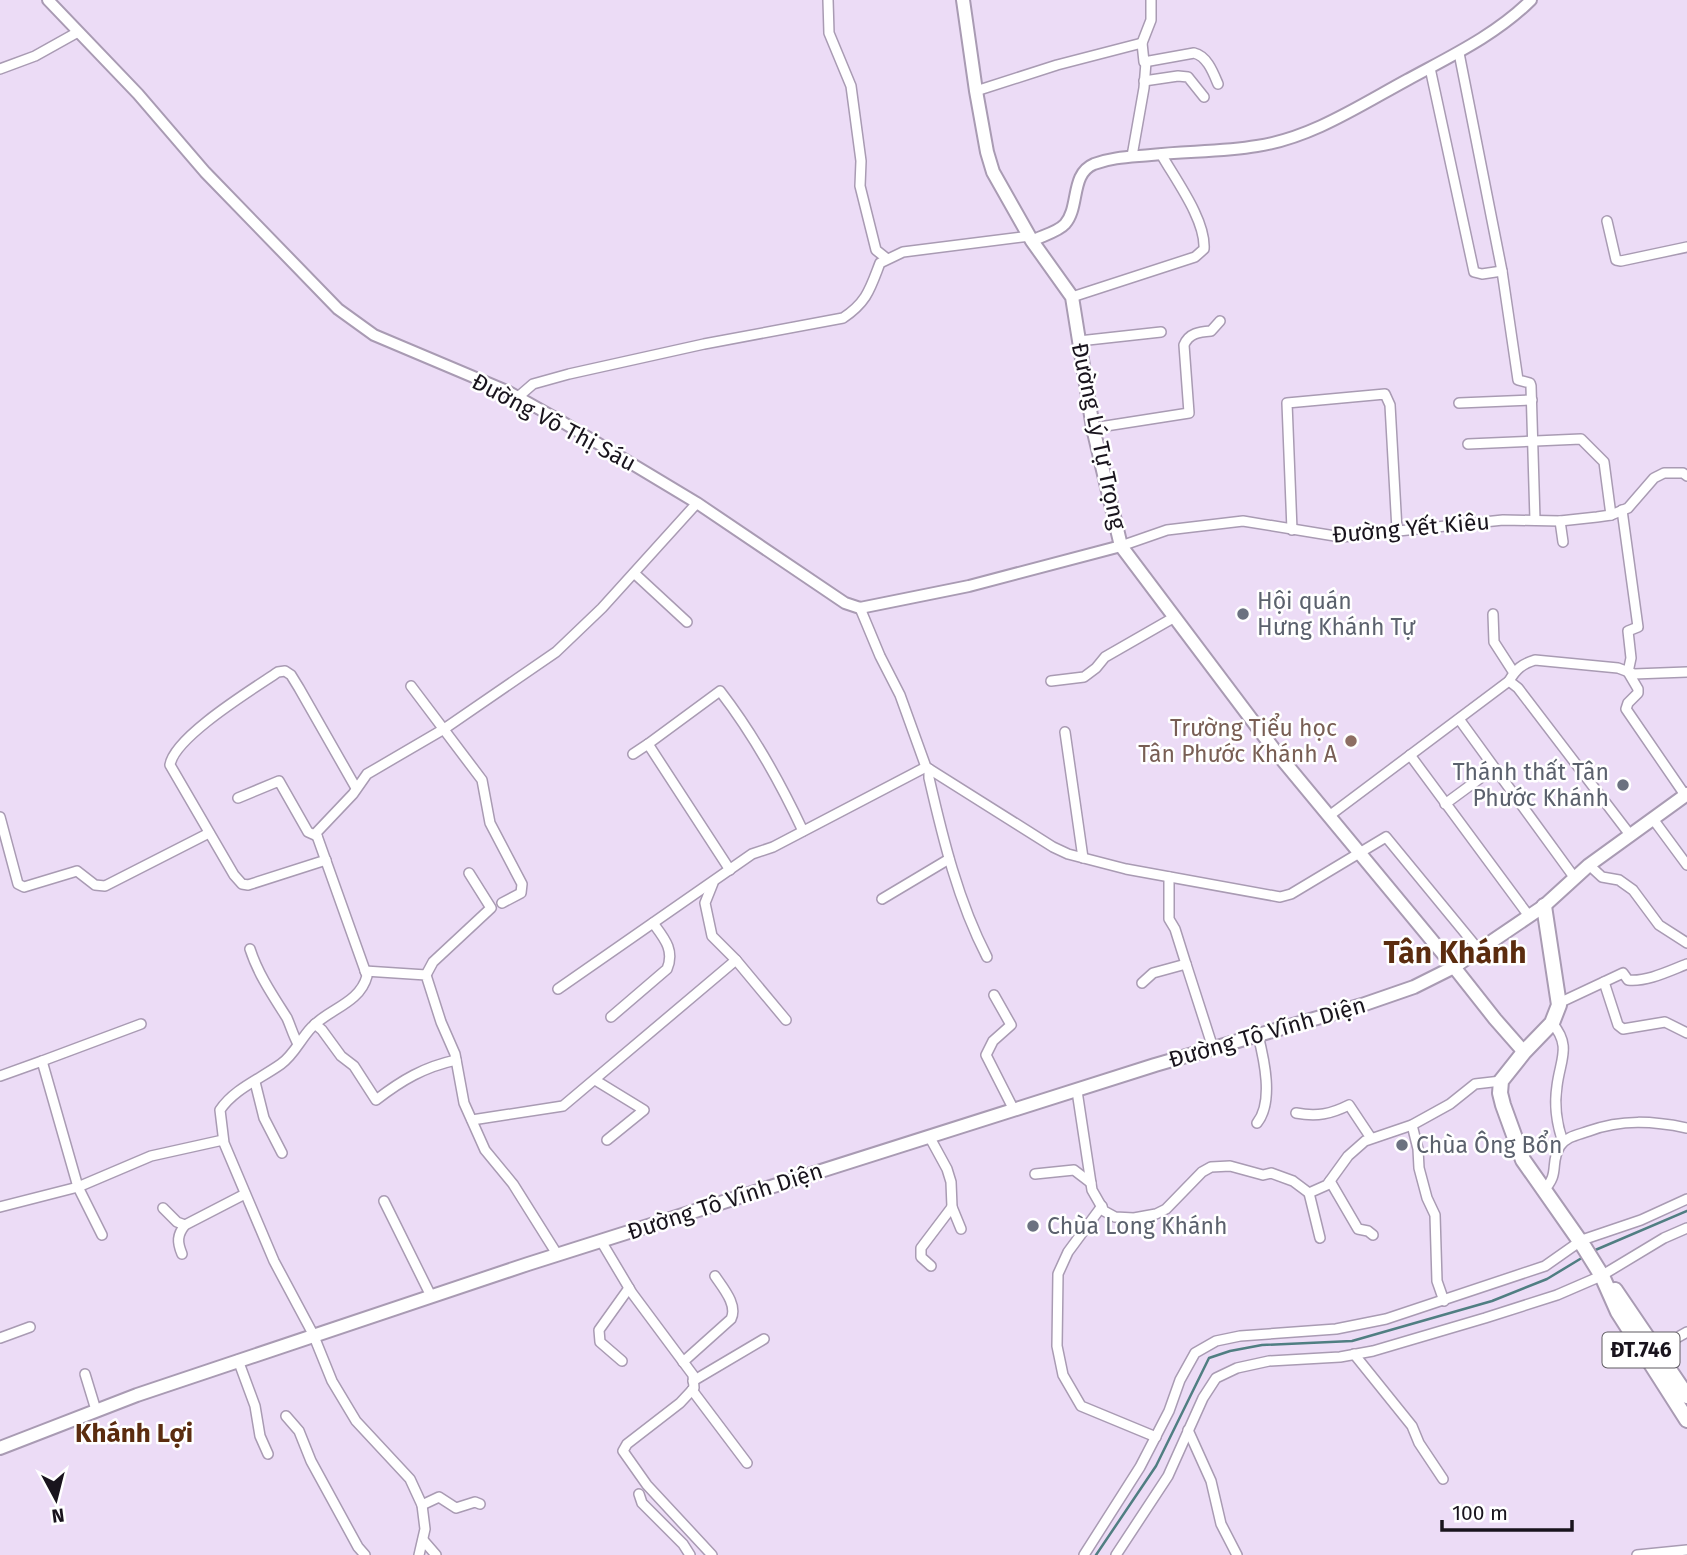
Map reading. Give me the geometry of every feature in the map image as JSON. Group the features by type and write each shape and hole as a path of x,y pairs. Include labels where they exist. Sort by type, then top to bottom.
{"main road":[{"name":"Đường Lý Tự Trọng","path":"964,0 976,91 993,172 1031,238 1072,297 1093,428 1121,546 1276,752 1524,1052"},
{"name":"Đường Tô Vĩnh Diện","path":"0,1448 96,1410 238,1360 557,1254 1414,987 1454,967 1544,906 1589,865 1686,795"},
{"path":"1501,1081 1552,1023 1559,1003 1544,906"},
{"name":"ĐT.746","path":"1501,1081 1500,1093 1523,1160 1687,1396"},
{"name":"ĐT.746","path":"1602,1276 1618,1312 1687,1420"}],"street":[{"name":"Đường Võ Thị Sáu","path":"48,0 138,94 205,173 338,309 374,335 518,397 697,503 845,603 860,608"},
{"path":"828,0 829,33 851,86 861,161 860,186 876,250 886,258"},
{"path":"1132,156 1146,62 1143,60 1142,43 1151,20 1151,0"},
{"path":"518,397 533,384 569,374 704,344 843,318 857,309 867,297 880,263 886,258 903,252 1031,238 1065,225 1082,174 1090,166 1105,160 1161,153 1237,149 1293,137 1330,121 1459,53 1518,13 1531,0"},
{"path":"0,69 35,55 78,32"},
{"path":"976,91 1057,65 1142,43"},
{"path":"1459,53 1502,271 1518,380 1530,383 1535,520"},
{"path":"1146,62 1199,54 1206,61 1217,84"},
{"path":"1430,68 1474,272 1482,274 1502,271"},
{"path":"1144,81 1188,77 1204,97"},
{"path":"1072,297 1195,257 1204,249 1205,239 1195,216 1161,153"},
{"path":"1607,221 1616,260 1687,247"},
{"path":"1093,428 1189,413 1184,345 1187,338 1198,332 1212,331 1220,321"},
{"path":"1079,341 1161,332"},
{"path":"1292,530 1287,403 1385,394 1391,405 1397,530"},
{"path":"1459,402 1532,400"},
{"path":"1468,444 1581,439 1604,462 1611,515"},
{"name":"Đường Yết Kiêu","path":"1121,546 1167,530 1243,521 1341,537 1503,520 1560,521 1611,515 1635,501 1654,478 1664,472 1687,476"},
{"path":"419,1555 425,1529 422,1505 410,1479 356,1421 332,1381 313,1335 274,1261 245,1194 223,1140 220,1110 233,1094 284,1063 315,1024 358,993 366,982 367,976 316,833 322,825 343,805 367,774 444,729 556,652 602,608 697,503"},
{"path":"1622,510 1638,627 1628,631 1631,658 1628,672 1638,693 1626,709 1686,795"},
{"path":"1560,521 1563,542"},
{"path":"986,957 949,859 928,768 900,695 860,608 969,586 1121,546"},
{"path":"634,573 687,622"},
{"path":"1493,614 1494,642 1518,688 1631,836"},
{"path":"1051,681 1084,677 1105,657 1173,618"},
{"path":"1329,816 1459,719 1512,677 1525,663 1535,660 1618,668 1648,675 1687,672"},
{"path":"326,860 248,886 242,884 234,875 170,765 171,757 205,722 278,672 288,671 356,788"},
{"path":"411,686 482,780 490,823 521,881 523,890 502,903"},
{"path":"633,754 720,691 747,726 803,831"},
{"path":"1459,719 1574,877"},
{"path":"1065,732 1083,858"},
{"path":"648,744 730,870"},
{"path":"1410,755 1529,916"},
{"path":"558,989 752,854 773,847 928,768"},
{"path":"928,768 1053,847 1083,858 1280,897 1361,854 1386,837 1479,950"},
{"path":"1446,804 1494,768"},
{"path":"238,798 279,781 308,832 317,836"},
{"path":"0,817 18,884 24,887 77,871 95,885 105,886 209,833"},
{"path":"1653,819 1687,865"},
{"path":"882,899 949,859"},
{"path":"1589,865 1602,877 1619,880 1633,890 1659,925 1687,943"},
{"path":"469,873 491,908 433,962 426,975 456,1060 464,1103 485,1150 513,1184 557,1254"},
{"path":"1169,877 1169,919 1175,929 1213,1048"},
{"path":"713,882 705,903 712,936 736,960 786,1020"},
{"path":"611,1017 667,969 671,959 669,946 653,923"},
{"path":"250,949 298,1044"},
{"path":"472,1120 557,1109 569,1102 736,960"},
{"path":"1142,983 1153,973 1186,964"},
{"path":"1559,1003 1623,973 1628,980 1635,980 1687,964"},
{"path":"365,971 426,975"},
{"path":"1604,982 1618,1025 1623,1029 1665,1022 1687,1032"},
{"path":"995,995 1011,1026 993,1041 986,1055 1014,1110"},
{"path":"1552,1023 1563,1038 1556,1088 1556,1112 1563,1142"},
{"path":"0,1076 141,1024"},
{"path":"315,1024 323,1030 341,1056 354,1066 376,1100 411,1074 456,1060"},
{"path":"1257,1123 1267,1088 1265,1059 1258,1035"},
{"path":"41,1061 78,1186 102,1235"},
{"path":"595,1080 645,1110 607,1139"},
{"path":"1077,1091 1091,1183 1101,1206 1115,1217 1134,1217 1156,1214 1166,1209 1202,1172 1211,1167 1230,1167 1263,1175 1271,1173 1293,1181 1309,1193 1315,1193 1330,1181 1348,1156 1371,1138 1412,1125 1443,1108 1475,1084 1501,1081"},
{"path":"255,1082 264,1118 282,1153"},
{"path":"1296,1113 1311,1116 1331,1114 1349,1105 1371,1138"},
{"path":"1543,1191 1555,1175 1556,1153 1563,1142 1576,1134 1600,1126 1630,1121 1687,1128"},
{"path":"1412,1125 1419,1168 1435,1215 1437,1281 1444,1301"},
{"path":"929,1136 947,1169 951,1182 952,1207 961,1229"},
{"path":"0,1207 78,1186 151,1156 223,1140"},
{"path":"1035,1174 1074,1170 1091,1183"},
{"path":"1330,1181 1358,1229 1373,1235"},
{"path":"1309,1193 1320,1238"},
{"path":"182,1254 178,1233 185,1225 245,1194"},
{"path":"1084,1555 1140,1467 1195,1353 1216,1342 1240,1336 1336,1329 1385,1319 1444,1301 1545,1266 1580,1241 1641,1220 1687,1199"},
{"path":"384,1201 431,1296"},
{"path":"1101,1206 1068,1252 1058,1274 1057,1346 1063,1375 1081,1406 1156,1437"},
{"path":"931,1266 921,1256 922,1248 952,1207"},
{"path":"163,1208 177,1222 185,1225"},
{"path":"1116,1555 1168,1476 1203,1398 1216,1378 1237,1368 1269,1361 1354,1354 1485,1318 1557,1295 1602,1276 1654,1244 1687,1228"},
{"path":"601,1241 629,1288 693,1375 693,1385 747,1463"},
{"path":"683,1362 734,1314 733,1305 715,1276"},
{"path":"622,1361 600,1342 599,1330 629,1288"},
{"path":"0,1338 30,1326"},
{"path":"1655,1350 1687,1332"},
{"path":"712,1555 647,1485 623,1451 627,1444 680,1403 693,1385 764,1339"},
{"path":"1354,1354 1412,1426 1419,1443 1443,1479"},
{"path":"238,1360 255,1406 260,1436 268,1454"},
{"path":"85,1374 96,1410"},
{"path":"286,1416 299,1431 311,1461 365,1555"},
{"path":"1188,1430 1211,1481 1222,1524 1237,1555"},
{"path":"639,1494 642,1503 683,1544 690,1555"},
{"path":"422,1505 439,1497 458,1508 475,1502 480,1504"},
{"path":"423,1540 436,1555"},
{"path":"1637,1555 1687,1550"}],"waterway":[{"path":"1593,1251 1687,1211"},
{"path":"1096,1555 1156,1466 1209,1358 1262,1345 1352,1341 1492,1301 1547,1279 1585,1256"}],"place":[{"name":"Hội quán Hưng Khánh Tự","path":"1243,614"},
{"name":"Trường Tiểu học Tân Phước Khánh A","path":"1351,741"},
{"name":"Thánh thất Tân Phước Khánh","path":"1623,785"},
{"name":"Chùa Ông Bổn","path":"1402,1145"},
{"name":"Chùa Long Khánh","path":"1033,1226"}],"district":[{"name":"Tân Khánh","path":"1455,953"},
{"name":"Khánh Lợi","path":"134,1433"}]}
